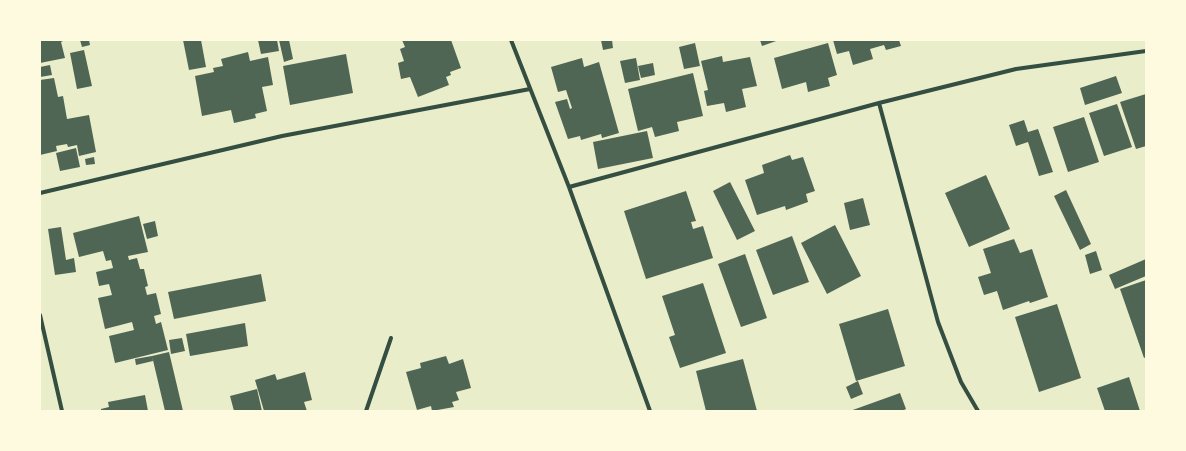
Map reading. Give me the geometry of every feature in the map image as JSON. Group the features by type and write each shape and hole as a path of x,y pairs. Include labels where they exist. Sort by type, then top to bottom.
{"street":[{"path":"511,40 569,188 650,411"},
{"path":"569,188 879,103 1016,69 1146,51"},
{"path":"40,193 282,136 530,89"},
{"path":"879,103 938,322 961,382 978,411"},
{"path":"40,315 62,411"},
{"path":"366,411 391,338"}],"building":[{"path":"40,40 65,40 61,42 65,58 40,63"},
{"path":"80,40 89,40 90,45 82,47"},
{"path":"183,40 201,40 206,67 189,70"},
{"path":"258,40 277,40 279,51 261,54"},
{"path":"279,40 289,40 293,59 284,62"},
{"path":"402,40 451,40 461,68 450,72 451,75 446,77 449,85 418,97 410,77 401,79 398,63 404,61 400,49 405,47"},
{"path":"601,40 612,40 613,48 603,50"},
{"path":"760,40 779,40 762,46"},
{"path":"833,40 899,40 901,46 886,50 884,45 870,49 873,59 853,65 849,51 837,54"},
{"path":"695,43 700,66 684,69 679,47"},
{"path":"828,43 837,75 828,78 830,86 808,92 806,82 782,89 774,58"},
{"path":"84,50 92,86 77,89 70,53"},
{"path":"248,52 250,61 268,57 273,85 262,87 267,111 255,114 256,118 234,123 231,110 202,116 195,76 214,72 213,68 223,66 221,59"},
{"path":"346,54 353,93 290,105 283,66"},
{"path":"722,56 723,62 750,57 757,86 742,89 746,107 726,112 724,103 707,106 704,91 708,90 701,61"},
{"path":"582,58 584,67 599,62 619,133 602,138 601,134 581,140 580,136 568,139 555,102 567,99 570,109 572,108 566,90 558,92 551,67"},
{"path":"636,58 640,80 625,83 620,61"},
{"path":"653,63 655,75 641,78 638,66"},
{"path":"50,65 52,75 40,77 40,67"},
{"path":"693,73 703,116 677,122 679,131 655,137 652,127 638,131 628,89"},
{"path":"1116,76 1122,93 1085,105 1080,88"},
{"path":"54,78 58,97 63,96 67,119 89,115 96,152 79,156 77,145 68,147 67,144 56,146 57,151 40,155 40,80"},
{"path":"1146,94 1146,146 1136,149 1120,102"},
{"path":"1117,104 1132,147 1104,156 1089,113"},
{"path":"1084,117 1099,162 1068,172 1053,127"},
{"path":"1024,120 1028,132 1038,129 1053,172 1039,176 1028,142 1016,146 1009,125"},
{"path":"647,131 653,158 598,169 593,142"},
{"path":"76,148 80,167 60,171 56,153"},
{"path":"790,155 792,160 803,157 815,191 806,194 808,202 786,210 785,206 757,215 745,180 764,173 762,165"},
{"path":"94,157 95,164 86,165 85,159"},
{"path":"986,175 1010,229 969,247 945,193"},
{"path":"730,182 755,231 737,240 713,191"},
{"path":"1066,190 1091,244 1080,250 1054,196"},
{"path":"686,191 696,221 691,222 693,229 703,226 713,258 646,279 624,211"},
{"path":"863,198 870,225 850,230 844,203"},
{"path":"139,216 148,252 128,256 129,260 137,258 140,269 144,269 148,286 145,287 147,295 156,293 161,314 154,316 156,324 161,322 168,350 115,363 109,336 134,330 132,322 105,329 98,298 112,295 109,284 99,286 96,272 113,268 111,260 106,261 103,251 79,257 73,233"},
{"path":"155,221 158,236 147,239 143,224"},
{"path":"835,225 861,276 827,294 801,243"},
{"path":"61,227 66,260 74,258 76,272 55,275 48,229"},
{"path":"792,236 809,282 773,295 756,250"},
{"path":"1014,239 1020,253 1032,249 1048,297 1030,303 1029,301 1003,310 997,291 984,295 978,277 991,273 983,249"},
{"path":"1096,251 1102,270 1090,274 1085,255"},
{"path":"745,254 767,318 741,327 718,264"},
{"path":"1146,259 1146,276 1115,289 1109,275"},
{"path":"261,274 266,301 174,319 168,292"},
{"path":"1146,280 1146,357 1144,358 1120,289"},
{"path":"703,283 726,353 680,368 669,337 675,335 662,296"},
{"path":"1057,304 1081,378 1039,392 1015,317"},
{"path":"888,309 905,366 856,381 839,324"},
{"path":"245,323 248,346 190,356 186,334"},
{"path":"182,338 185,351 171,354 169,340"},
{"path":"169,352 183,411 165,411 152,356"},
{"path":"152,356 153,361 136,365 135,359"},
{"path":"446,356 449,364 463,359 471,388 456,392 459,400 452,402 454,407 432,411 431,406 417,410 406,372 421,368 420,363"},
{"path":"743,359 757,411 706,411 696,371"},
{"path":"305,372 312,400 304,402 307,411 264,411 255,380 275,374 277,380"},
{"path":"1129,377 1140,411 1105,411 1097,388"},
{"path":"858,381 863,394 851,399 846,387"},
{"path":"257,389 262,411 234,411 230,396"},
{"path":"900,393 906,409 902,411 850,411"},
{"path":"145,395 148,411 101,411 101,409 109,407 108,402"}]}
